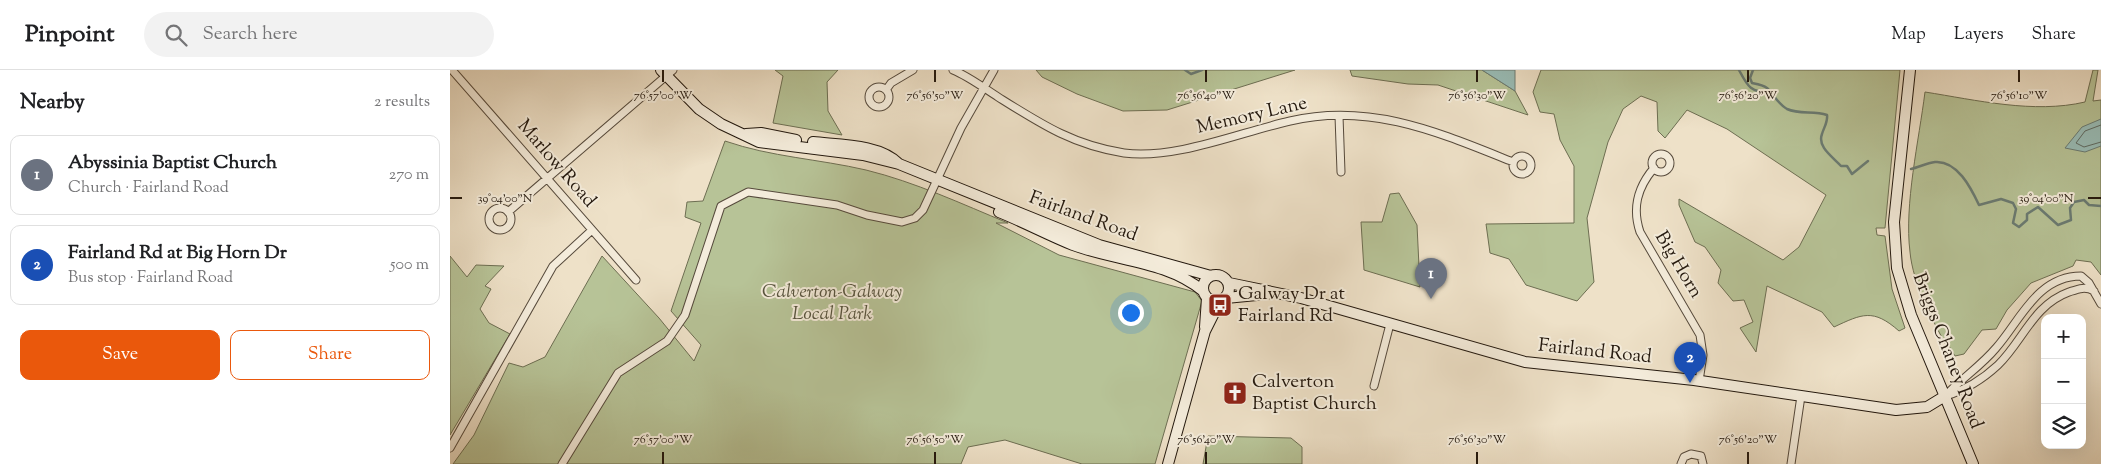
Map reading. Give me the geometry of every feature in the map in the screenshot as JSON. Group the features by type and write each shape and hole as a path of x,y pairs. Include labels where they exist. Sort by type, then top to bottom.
{"main road":[{"name":"Briggs Chaney Road","path":"1910,70 1894,222 1897,268 1911,314 1973,464"},
{"name":"Fairland Road","path":"667,72 699,109 721,124 745,134 761,133 869,149 891,156 899,164 973,196 981,204 1073,245 1169,271 1193,283 1205,295"},
{"name":"Fairland Road","path":"973,196 981,196 1099,245 1211,276"},
{"path":"1168,464 1205,331 1230,290 1228,283 1221,276 1211,276 1204,282 1205,331"},
{"name":"Fairland Road","path":"1228,283 1301,298 1525,362 1699,381 1900,410 1927,407 1945,396"},
{"name":"Fairland Road","path":"1223,299 1275,293"},
{"path":"1205,295 1215,302 1223,299"}],"street":[{"name":"Marlow Road","path":"452,70 636,280"},
{"path":"886,90 891,83 913,70"},
{"name":"Memory Lane","path":"953,70 1064,136 1086,146 1126,153 1173,151 1292,120 1339,116 1371,116 1411,124 1513,162"},
{"path":"562,464 618,372 667,341 684,315 721,206 748,192 837,205 867,216 902,222 914,218 923,210 983,87 994,70"},
{"path":"508,212 658,83 667,72"},
{"path":"1339,116 1341,172"},
{"name":"Big Horn","path":"1654,168 1645,178 1638,193 1635,218 1640,232 1700,335 1703,355 1699,381"},
{"path":"450,448 553,266 592,230"},
{"path":"1945,396 1995,349 2026,306 2038,294 2053,284 2066,277 2081,276 2088,280 2101,304"},
{"path":"1945,396 1963,389 1986,375 2007,356 2030,321 2048,303 2082,288 2094,291"},
{"path":"1374,386 1390,324"},
{"path":"1978,365 1986,375"},
{"path":"1791,464 1801,396"},
{"path":"1681,464 1684,457 1691,454 1701,456 1703,464"}],"green space":[{"path":"775,70 838,70 827,82 828,111 842,135 773,123 783,76"},
{"path":"1036,70 1295,70 1167,110 1123,111 1077,94 1042,77"},
{"path":"1350,70 1482,70 1515,91 1528,115 1438,85 1408,84 1352,76"},
{"path":"1541,70 1900,70 1885,228 1876,228 1877,235 1885,236 1892,289 1905,328 1899,331 1882,319 1867,315 1834,327 1822,312 1767,286 1756,352 1740,328 1753,322 1744,300 1733,301 1718,283 1721,270 1705,247 1695,242 1679,205 1679,199 1783,260 1799,247 1826,195 1727,129 1687,110 1665,138 1658,131 1657,102 1641,96 1623,109 1608,142 1587,218 1594,282 1577,301 1526,285 1509,259 1490,253 1486,224 1574,223 1574,166 1560,140 1554,114 1540,112 1533,92"},
{"path":"2093,70 2098,70 2093,101 2101,100 2101,275 2091,262 2076,260 2073,266 2031,283 2007,310 1996,329 1982,330 1964,354 1955,356 1949,346 1947,347 1924,301 1915,276 1910,252 1909,214 1925,92 1985,102 2025,106 2046,107 2066,105 2085,102"},
{"name":"Calverton-Galway Local Park","path":"725,141 760,151 848,166 884,175 938,194 1008,223 996,223 1059,255 1195,292 1202,301 1155,464 1082,464 1005,440 968,447 961,464 453,464 474,435 509,363 523,367 545,357 602,256 659,318 694,361 701,345 671,311 701,223 685,217 687,202 703,201"},
{"path":"1399,193 1417,225 1420,287 1364,270 1361,222 1382,222 1390,194"},
{"path":"450,256 467,277 476,265 504,266 485,286 491,289 480,309 489,323 510,334 450,435"},
{"path":"1208,436 1291,438 1302,447 1302,464 1203,464"}],"water":[{"path":"1482,70 1515,70 1515,91"},
{"path":"2101,119 2101,146 2085,152 2065,148 2082,127"}],"waterway":[{"path":"1185,70 1191,74 1202,70"},
{"path":"1739,70 1750,88 1771,93"},
{"path":"1753,70 1750,78 1752,83 1767,88 1787,109 1827,115 1821,139 1822,143 1841,166 1847,166 1852,174 1868,161"},
{"path":"1911,169 1935,162 1950,165 1962,176 1979,205 2001,199 2013,203 2016,209 2013,223 2019,227 2027,220 2027,214 2038,207 2058,225 2071,220 2070,208 2074,202 2084,200 2089,205 2101,206"}],"place":[{"name":"Abyssinia Baptist Church","path":"1431,299"},
{"name":"Galway Dr at Fairland Rd","path":"1220,305"},
{"name":"Fairland Rd at Big Horn Dr","path":"1690,383"},
{"name":"Calverton Baptist Church","path":"1235,393"}]}
